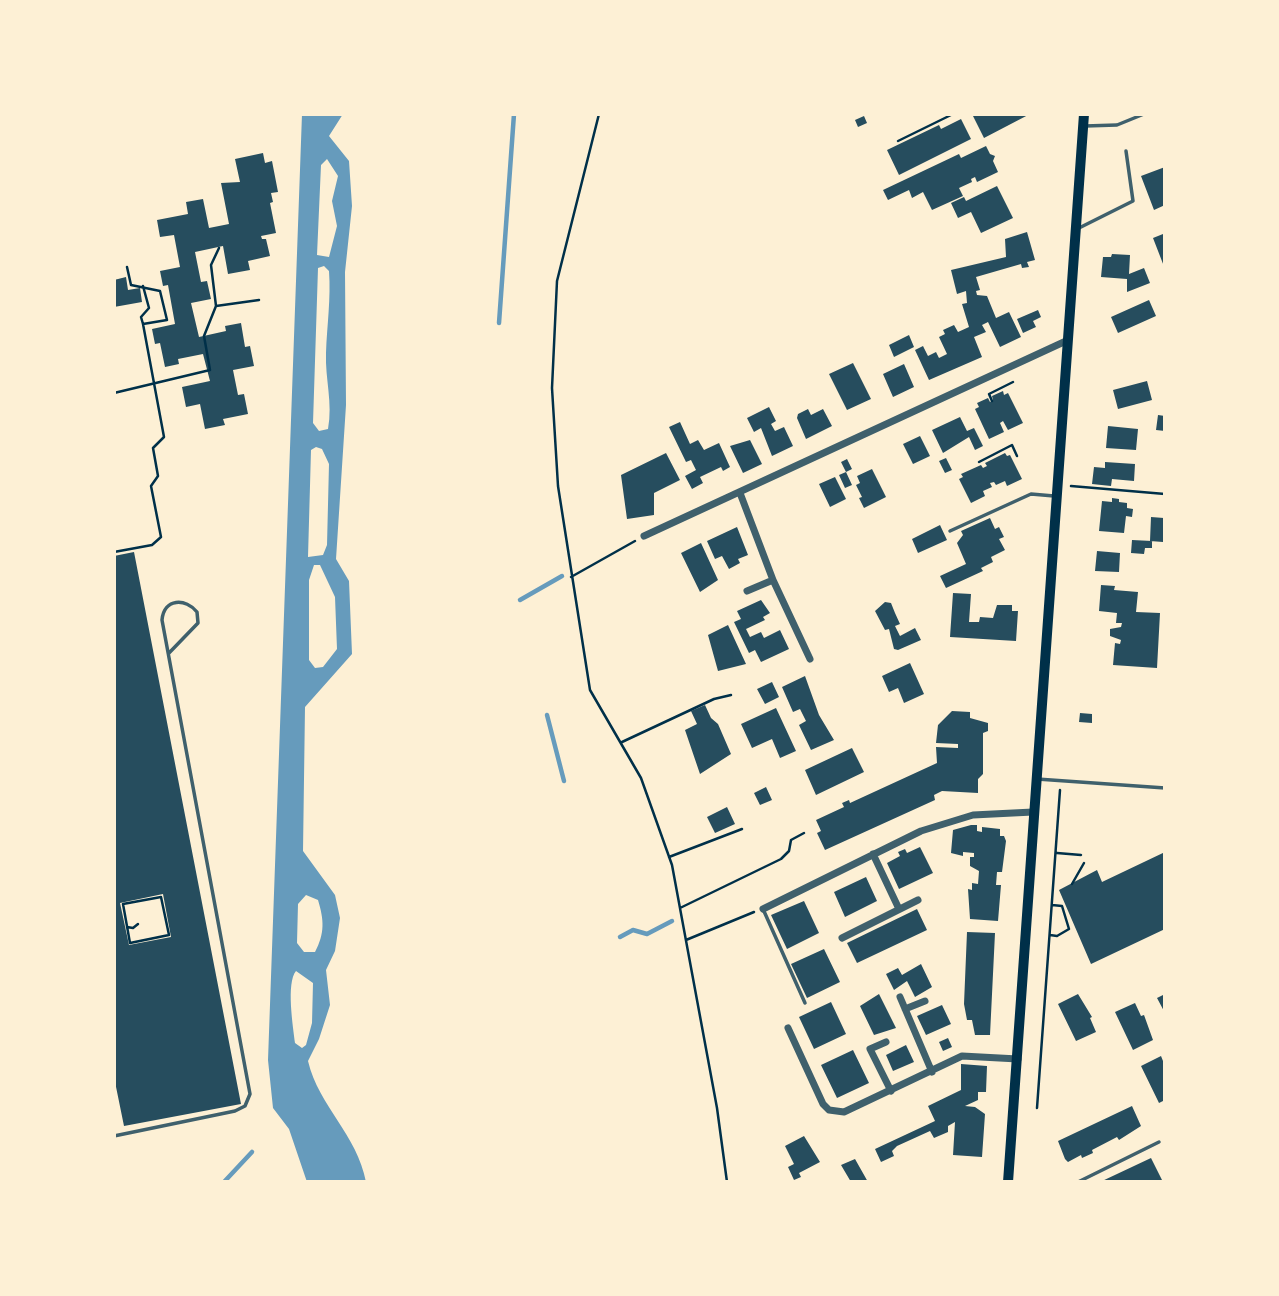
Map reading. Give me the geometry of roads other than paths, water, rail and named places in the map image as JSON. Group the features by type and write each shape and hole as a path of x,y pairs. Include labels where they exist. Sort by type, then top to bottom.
{"main road":[{"path":"1008,1182 1084,114"}],"street":[{"path":"644,536 1066,341"},
{"path":"740,493 773,580 810,659"},
{"path":"747,591 773,580"},
{"path":"763,909 921,831 973,815 1033,812"},
{"path":"873,854 900,909"},
{"path":"842,938 918,900"},
{"path":"900,997 932,1072"},
{"path":"905,1009 925,1001"},
{"path":"788,1028 823,1104 829,1110 844,1112 962,1056 1018,1059"},
{"path":"886,1042 870,1049 891,1091"}],"lane":[{"path":"1083,126 1117,125 1144,114"},
{"path":"1075,230 1133,201 1126,150"},
{"path":"950,531 1031,494 1057,491"},
{"path":"114,1136 235,1111 245,1106 250,1094 169,653 162,614 174,603 186,602 197,612 198,623 169,653"},
{"path":"1035,779 1165,788"},
{"path":"763,909 805,1003"},
{"path":"1077,1182 1159,1142"}],"water":[{"path":"302,114 343,114 329,136 349,161 352,206 345,272 346,405 336,559 349,581 352,654 305,707 303,851 335,895 340,918 335,951 326,970 330,1005 319,1039 308,1061 320,1093 355,1149 366,1182 307,1182 289,1129 273,1108 268,1060","holes":["327,159 338,176 332,201 337,226 329,257 317,255 321,165","324,266 329,271 326,353 330,410 328,429 319,431 313,423 318,268","316,447 322,449 329,464 327,545 323,555 308,557 311,450","314,565 320,565 335,597 337,649 323,667 315,668 309,660 309,580","306,895 318,900 322,932 315,952 304,952 297,943 298,904","296,971 313,983 312,1023 306,1045 302,1048 295,1043 291,985"]}],"waterway":[{"path":"499,323 514,114"},
{"path":"520,600 562,576"},
{"path":"547,715 564,781"},
{"path":"620,937 633,930 647,934 672,921"},
{"path":"224,1182 252,1152"}]}
